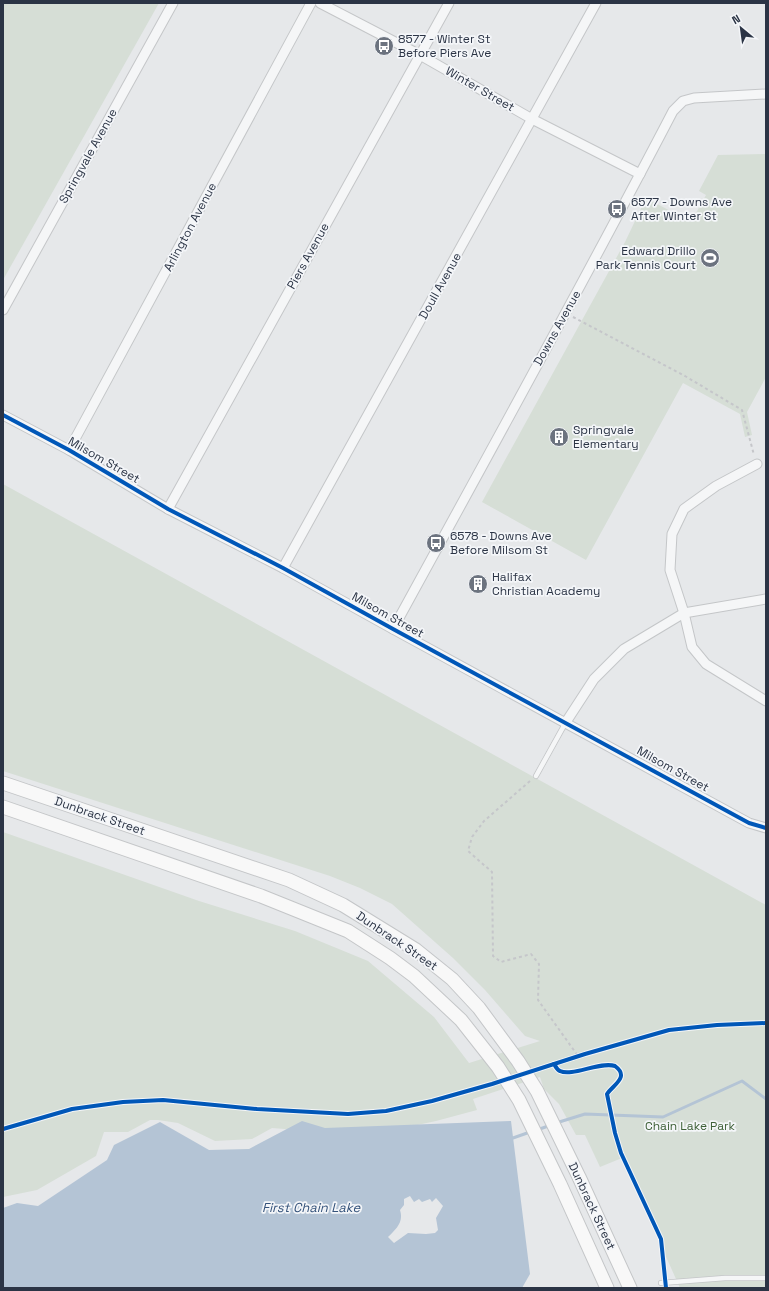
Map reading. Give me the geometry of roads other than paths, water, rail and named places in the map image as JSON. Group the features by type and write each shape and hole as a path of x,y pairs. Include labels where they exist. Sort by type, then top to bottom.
{"main road":[{"name":"Dunbrack Street","path":"3,783 289,880 344,905 416,950 452,979 479,1008 518,1061 537,1091 579,1177 630,1288"},
{"name":"Dunbrack Street","path":"3,807 261,896 348,931 390,958 414,976 461,1020 498,1067 519,1100 560,1184 607,1288"}],"street":[{"name":"Springvale Avenue","path":"3,310 173,3"},
{"name":"Arlington Avenue","path":"69,450 311,3"},
{"name":"Winter Street","path":"320,3 420,55 532,119 640,174"},
{"name":"Piers Avenue","path":"168,509 449,3"},
{"name":"Doull Avenue","path":"283,568 596,3"},
{"name":"Downs Avenue","path":"393,629 566,313 673,111 683,102 694,98 766,94"},
{"name":"Milsom Street","path":"3,415 69,450 168,509 283,568 750,823 766,828"},
{"path":"757,464 716,486 700,496 684,509 672,534 670,570 684,613 692,646 706,664 766,701"},
{"path":"566,722 594,679 624,649 684,613 766,599"}],"lane":[{"path":"536,776 566,722"},
{"path":"661,1283 725,1278 766,1278"}],"water":[{"name":"First Chain Lake","path":"302,1121 325,1128 511,1121 530,1274 522,1288 3,1288 3,1208 17,1203 38,1206 107,1160 114,1145 160,1122 209,1150 249,1149","holes":["410,1196 414,1202 419,1199 422,1202 430,1199 432,1202 436,1198 443,1206 436,1218 438,1230 435,1233 426,1234 408,1233 394,1243 388,1237 400,1222 400,1210 404,1205 404,1199"]}],"waterway":[{"path":"556,1123 585,1114 663,1117 742,1081 766,1099"},
{"path":"537,1130 551,1125"},
{"path":"513,1138 530,1132"}],"place":[{"name":"8577 - Winter St Before Piers Ave","path":"384,46"},
{"name":"6577 - Downs Ave After Winter St","path":"617,209"},
{"name":"Edward Drillo Park Tennis Court","path":"710,258"},
{"name":"Springvale Elementary","path":"559,437"},
{"name":"6578 - Downs Ave Before Milsom St","path":"436,543"},
{"name":"Halifax Christian Academy","path":"478,584"}],"park label":[{"name":"Chain Lake Park","path":"690,1126"}]}
